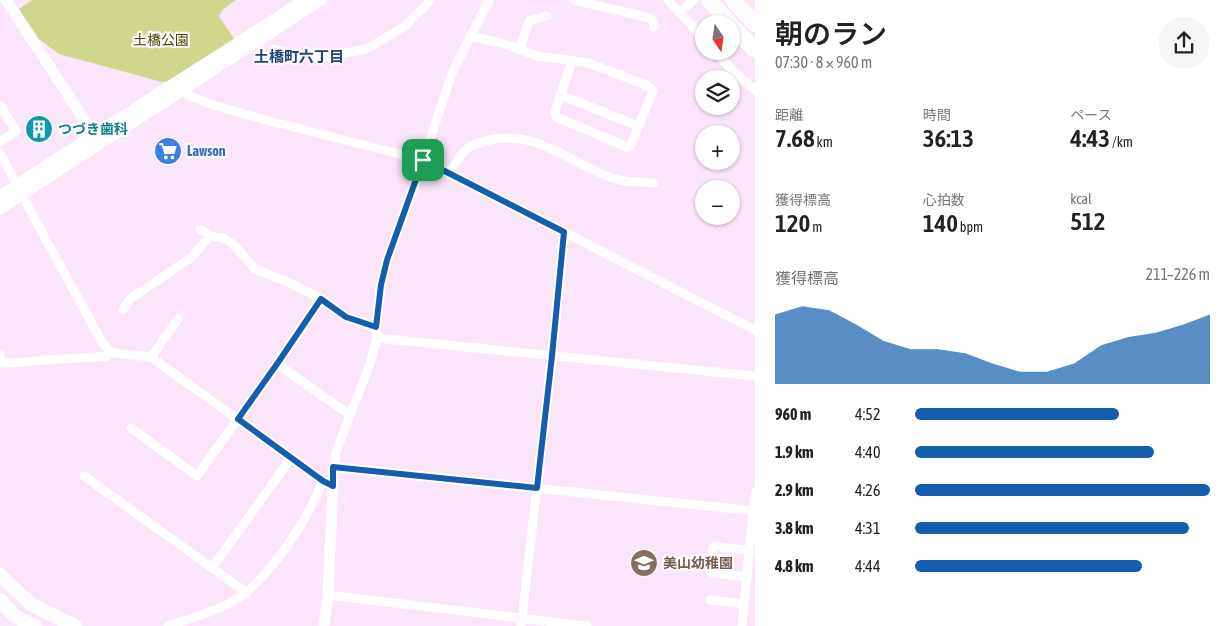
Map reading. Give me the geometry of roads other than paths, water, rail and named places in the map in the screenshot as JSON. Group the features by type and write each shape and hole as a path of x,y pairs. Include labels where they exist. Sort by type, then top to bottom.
{"highway":[{"path":"709,0 723,15"},
{"path":"733,0 755,24"},
{"path":"740,34 755,50"}],"main road":[{"path":"0,575 32,605 75,626"},
{"path":"0,600 9,612 35,626"}],"street":[{"path":"6,0 96,138"},
{"path":"0,209 163,91 304,0"},
{"path":"0,196 96,138 182,91 321,0"},
{"path":"274,49 287,54 330,56 367,50 405,26 431,0"},
{"path":"168,626 226,606 257,584 295,534 328,483 336,452 371,361 377,338 376,327 381,285 387,260 449,80 469,36 489,0"},
{"path":"574,0 650,18 654,22 654,27"},
{"path":"668,0 695,30"},
{"path":"680,13 692,2"},
{"path":"520,49 529,21 547,16"},
{"path":"469,36 520,49 537,56 589,63 648,86 652,91 631,145 627,147 556,117 555,112 572,61"},
{"path":"723,60 755,90"},
{"path":"182,91 213,105 423,160 755,330"},
{"path":"561,96 638,126"},
{"path":"0,105 16,131 0,142"},
{"path":"449,172 458,158 477,143 502,138 526,139 539,142 588,168 620,180 654,183"},
{"path":"0,153 13,178"},
{"path":"26,202 102,342 109,350 114,353 151,357 328,483"},
{"path":"200,229 210,236 223,238 233,244 255,269 288,282 321,299 346,317 376,327"},
{"path":"522,623 564,232"},
{"path":"123,310 130,299 192,257 210,236"},
{"path":"131,428 197,476 321,299"},
{"path":"151,357 178,319"},
{"path":"377,338 755,376"},
{"path":"0,353 0,363 21,363 108,356 109,350"},
{"path":"277,364 350,415"},
{"path":"212,568 291,458"},
{"path":"333,467 754,511"},
{"path":"84,476 247,592"},
{"path":"324,626 328,595 328,483"},
{"path":"742,626 755,492"},
{"path":"748,577 713,573 710,570 713,548 715,546 750,551"},
{"path":"328,595 488,615 522,623 587,626"},
{"path":"710,600 744,604"},
{"path":"487,626 488,615"}],"place":[{"name":"つづき歯科","path":"39,129"},
{"name":"Lawson","path":"168,151"},
{"name":"美山幼稚園","path":"644,563"}],"district":[{"name":"土橋町六丁目","path":"299,57"}],"park label":[{"name":"土橋公園","path":"161,40"}]}
